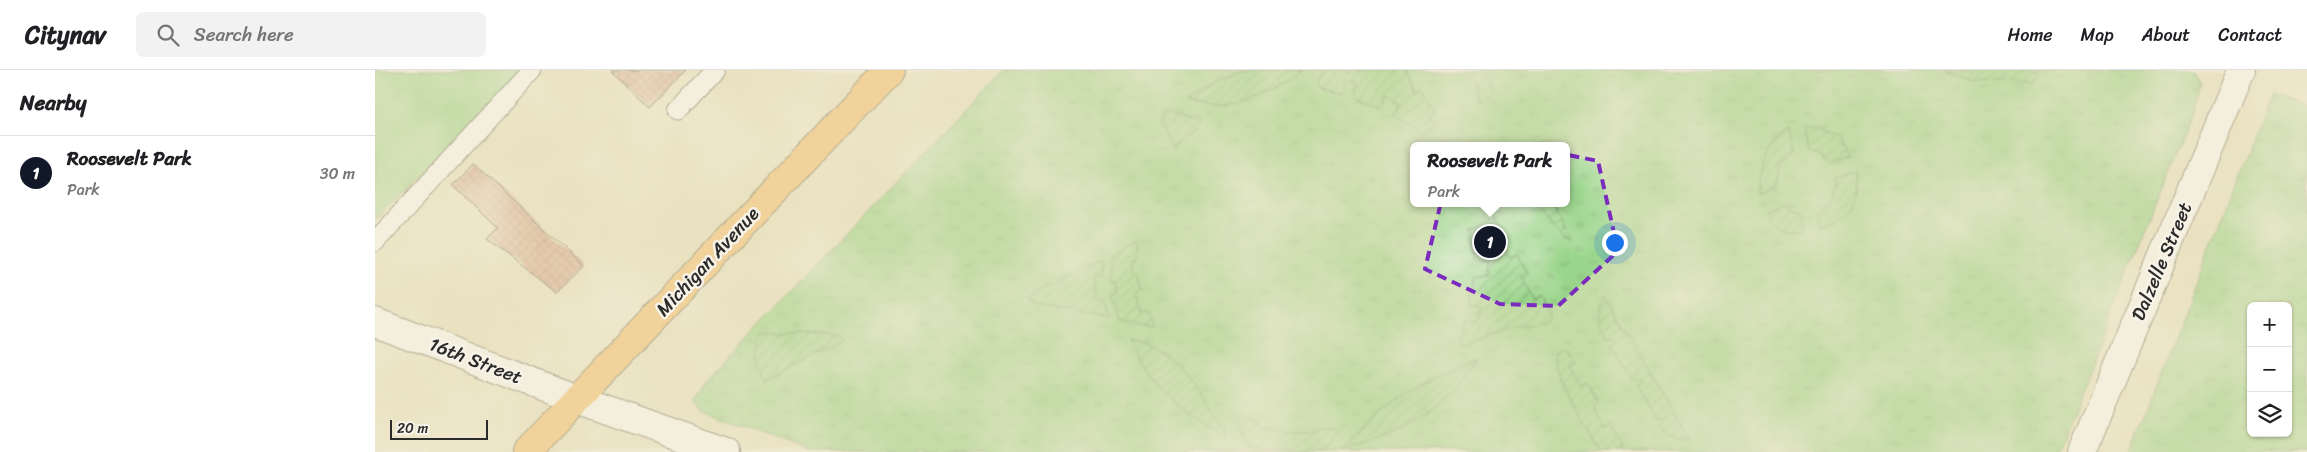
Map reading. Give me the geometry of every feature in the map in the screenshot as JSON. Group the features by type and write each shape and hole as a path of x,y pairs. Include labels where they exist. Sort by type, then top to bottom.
{"main road":[{"name":"Michigan Avenue","path":"526,452 889,70"}],"street":[{"name":"Dalzelle Street","path":"2082,452 2241,70"},
{"name":"16th Street","path":"375,322 577,399 726,452"}],"lane":[{"path":"375,242 532,70"},
{"path":"678,110 715,70"}],"highlighted area":[{"path":"1538,149 1598,161 1618,251 1558,306 1500,304 1425,269 1442,198 1479,156"}],"green space":[{"path":"375,70 524,70 375,220"},
{"path":"1004,70 2194,70 2200,84 2192,113 2059,443 2053,452 809,452 704,411 695,402 707,380"},
{"path":"1245,70 1301,70 1265,94 1234,105 1214,107 1185,103 1217,81"},
{"path":"1325,70 1406,70 1417,90 1423,86 1435,109 1429,112 1435,122 1420,131 1396,114 1402,102 1389,95 1383,107 1355,96 1358,82 1345,80 1342,93 1318,88 1316,82 1318,76"},
{"path":"1468,70 1480,70 1492,91 1476,100"},
{"path":"1943,70 2039,70 2038,76 2032,84 1974,82"},
{"path":"2269,94 2307,108 2307,452 2131,452"},
{"path":"1167,114 1189,121 1197,121 1200,125 1172,151 1159,122 1162,116"},
{"path":"1816,128 1837,139 1848,157 1829,164 1817,154 1809,152 1804,129"},
{"path":"1789,132 1794,155 1780,168 1777,185 1757,194 1759,176 1765,158 1775,143"},
{"path":"1856,170 1856,190 1850,206 1838,217 1819,225 1817,209 1831,196 1835,188 1835,178"},
{"path":"1784,201 1791,207 1801,210 1802,229 1784,229 1771,221 1765,210"},
{"path":"1554,207 1572,242 1560,235 1536,208"},
{"path":"1497,218 1505,233 1500,237 1510,257 1517,254 1527,273 1521,277 1532,299 1539,296 1548,312 1546,319 1540,323 1518,326 1463,344 1458,342 1457,336 1466,319 1477,323 1482,308 1471,304 1476,276 1489,276 1490,261 1477,260 1474,230"},
{"path":"1136,240 1138,244 1137,257 1133,258 1134,273 1139,274 1142,290 1136,292 1142,314 1147,312 1152,323 1151,328 1120,322 1112,294 1117,293 1116,281 1112,281 1110,255"},
{"path":"1101,260 1101,276 1094,278 1097,301 1104,301 1110,319 1036,307 1029,303 1027,298 1033,294"},
{"path":"1605,294 1690,440 1673,438 1659,427 1663,424 1660,419 1656,421 1635,385 1640,382 1637,377 1632,380 1612,344 1617,340 1614,335 1609,338 1603,326 1600,312"},
{"path":"764,333 839,336 842,340 767,379 761,362 761,345"},
{"path":"1127,340 1150,345 1174,362 1205,400 1228,439 1196,419 1169,398 1146,372"},
{"path":"1561,347 1568,349 1576,362 1570,366 1581,386 1588,383 1599,403 1594,407 1605,429 1611,426 1624,452 1601,452 1572,402 1559,374 1555,351"},
{"path":"1477,357 1449,394 1420,419 1386,437 1342,451 1373,421 1407,393 1431,378"},
{"path":"1245,414 1261,420 1259,425 1287,431 1317,431 1318,427 1334,427 1337,433 1322,452 1291,452 1291,449 1279,449 1278,452 1248,447 1239,425 1240,418"}],"building":[{"path":"612,70 686,70 650,107"},
{"path":"473,164 584,266 557,292 487,239 498,228 453,185"}],"place":[{"name":"Roosevelt Park","path":"1490,242"}]}
